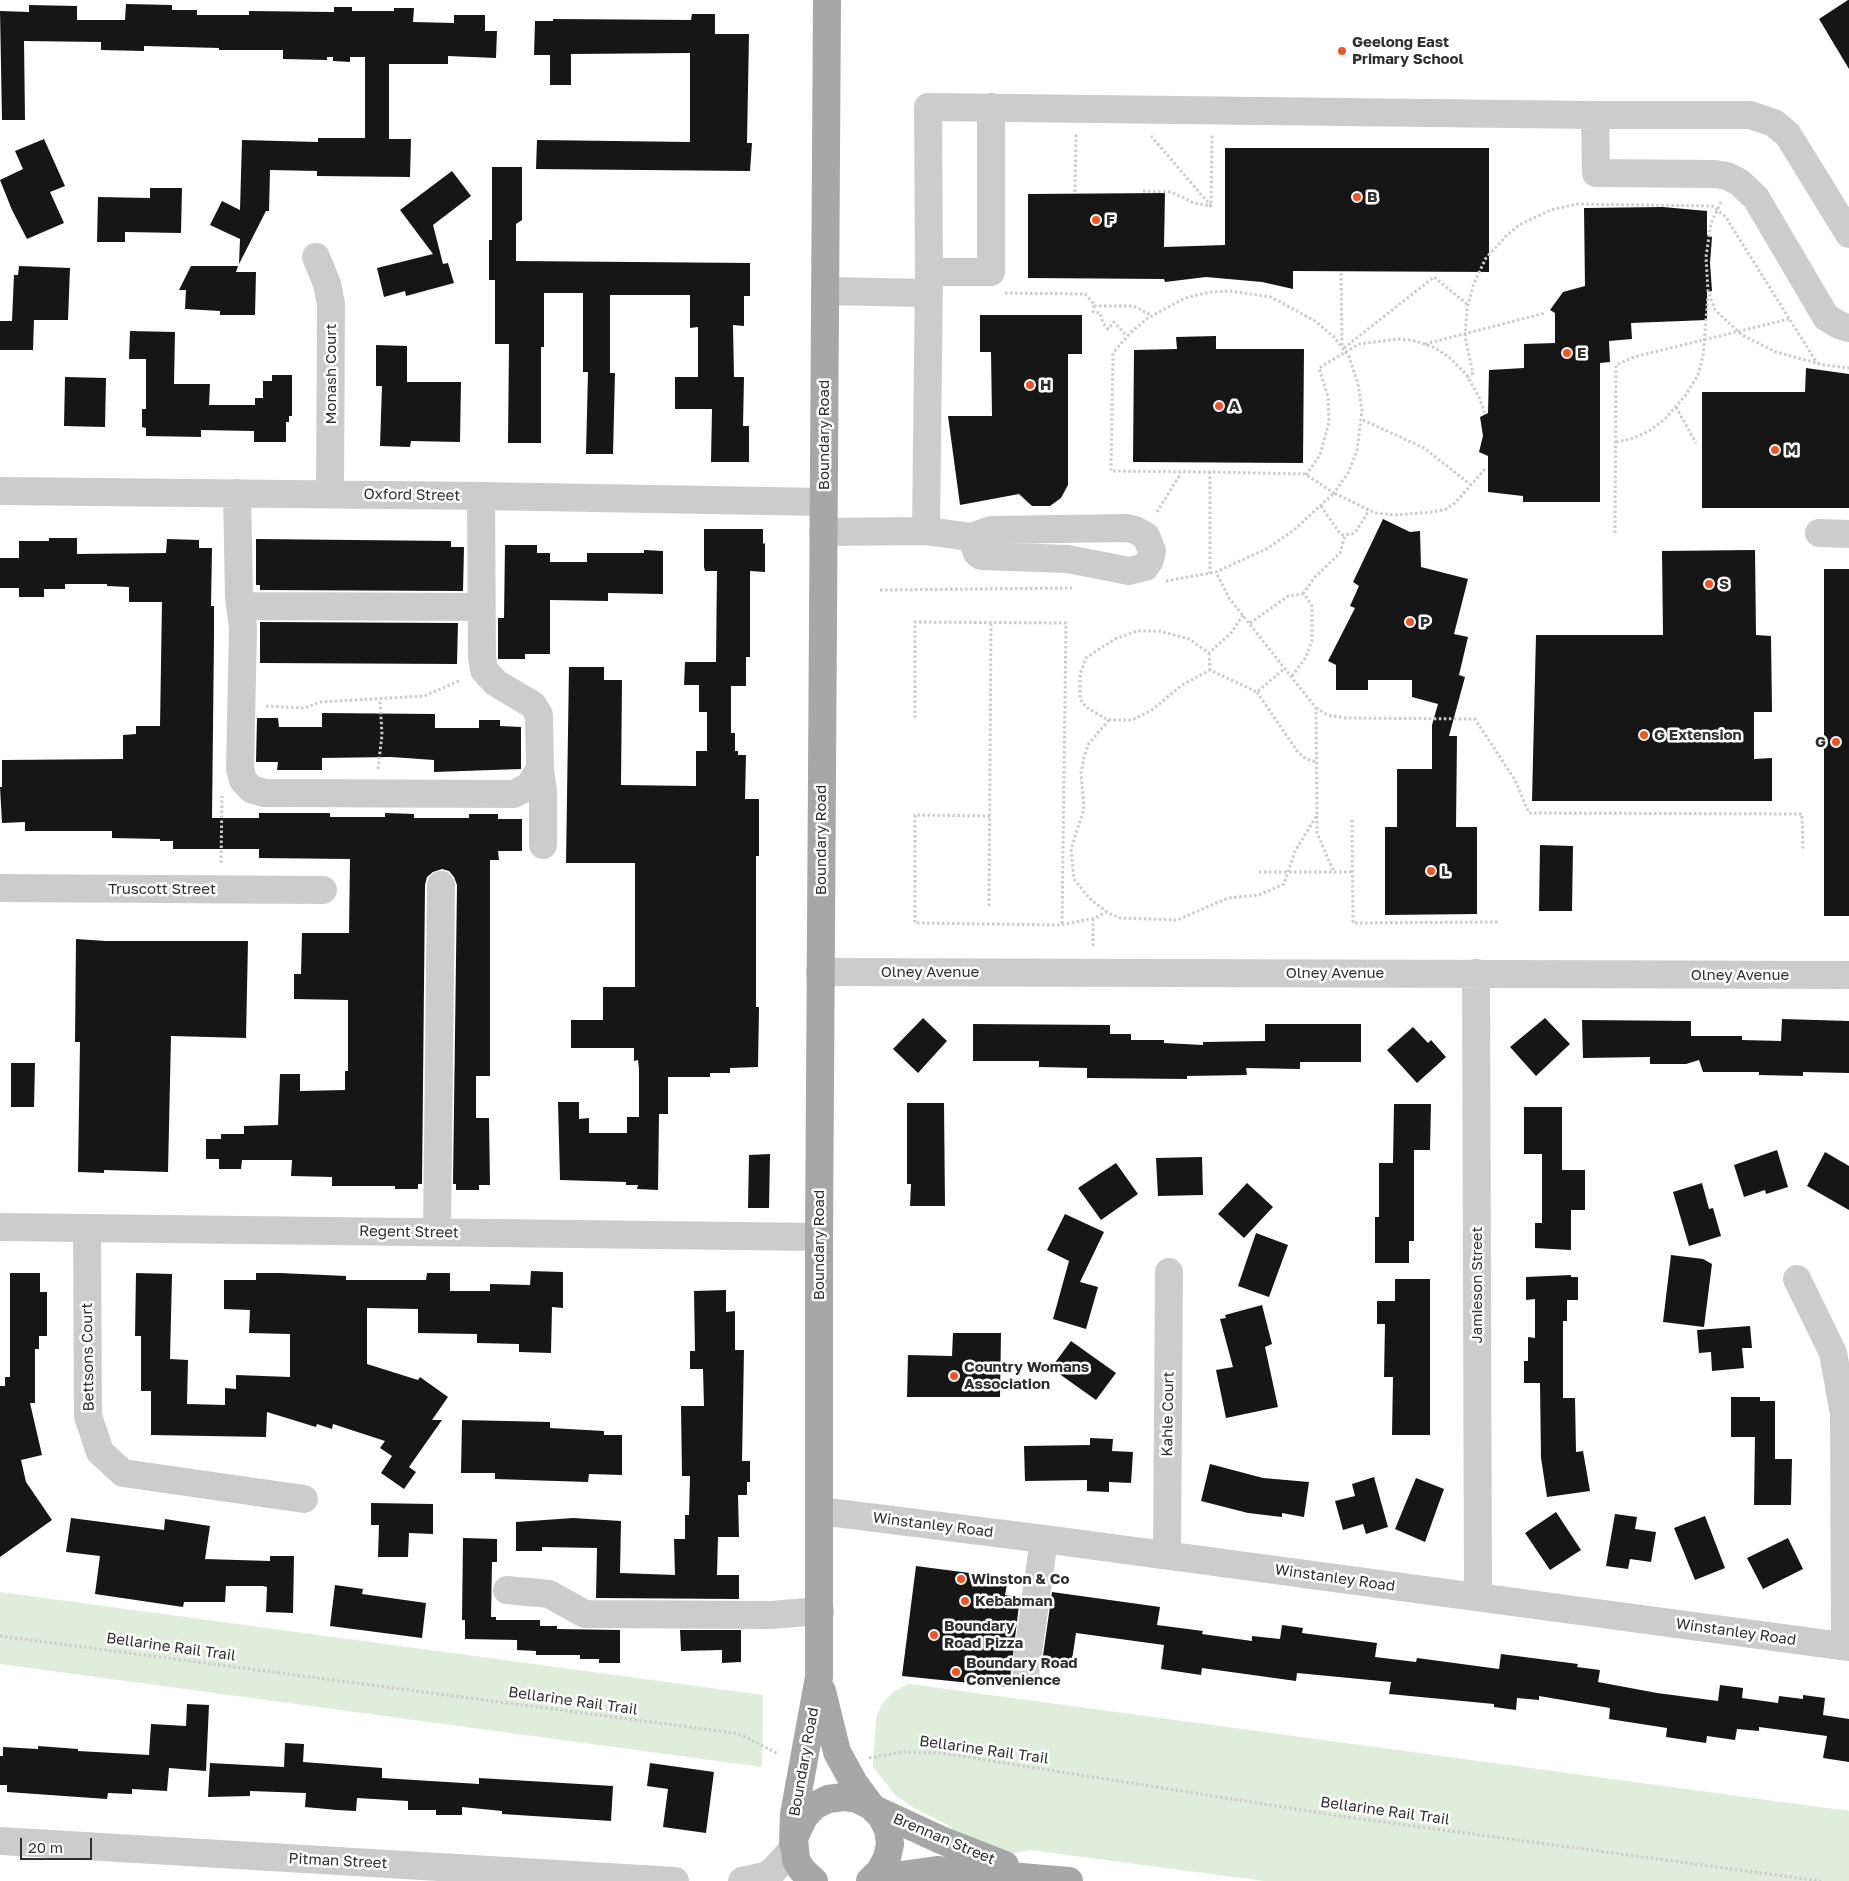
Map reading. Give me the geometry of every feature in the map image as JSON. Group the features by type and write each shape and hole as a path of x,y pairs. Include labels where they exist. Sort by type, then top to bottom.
{"main road":[{"name":"Boundary Road","path":"793,1846 794,1814 819,1680 820,972 826,0"},
{"name":"Boundary Road","path":"819,1680 832,1739 841,1759 888,1829 890,1844 884,1865 871,1880"},
{"name":"Brennan Street","path":"793,1846 804,1817 821,1802 843,1796 857,1798 873,1808 954,1846 1040,1878"},
{"path":"793,1846 798,1865 810,1880"},
{"name":"Brennan Street","path":"871,1880 937,1870 1069,1881"}],"street":[{"path":"926,531 929,283 928,107 1750,116 1774,123 1788,135 1849,234"},
{"path":"825,292 929,283 991,272 991,107"},
{"path":"1595,114 1596,173 1716,174 1733,178 1744,185 1756,198 1826,317 1839,325 1849,328"},
{"name":"Monash Court","path":"316,257 327,284 331,304 330,494"},
{"name":"Oxford Street","path":"0,491 824,502"},
{"path":"237,493 239,597 243,628 240,769 244,780 252,788 264,793 514,794 530,786 540,769"},
{"path":"481,496 481,606 484,670 496,683 533,705 539,715 540,769 543,792 542,845"},
{"path":"823,532 926,531 971,537 987,530 1123,528 1135,530 1144,535 1152,546 1150,560 1142,569 1129,571 1068,559 981,556 977,553 971,537"},
{"path":"1819,533 1849,534"},
{"path":"241,606 481,606"},
{"path":"437,1232 441,885"},
{"name":"Truscott Street","path":"0,888 323,890"},
{"name":"Olney Avenue","path":"820,972 1849,975"},
{"name":"Jamieson Street","path":"1476,974 1478,1597"},
{"name":"Regent Street","path":"0,1226 819,1237"},
{"name":"Bettsons Court","path":"86,1228 88,1416 100,1452 124,1473 304,1499"},
{"name":"Kahle Court","path":"1167,1555 1169,1272"},
{"path":"1797,1279 1833,1353 1844,1414 1847,1646"},
{"name":"Winstanley Road","path":"820,1511 1167,1555 1847,1646"},
{"path":"1026,1668 1044,1539"},
{"path":"507,1590 549,1594 586,1614 771,1615 820,1611"},
{"name":"Pitman Street","path":"0,1841 675,1881"},
{"path":"742,1881 764,1876 773,1871 793,1846"}],"path":[{"path":"1075,192 1076,108"},
{"path":"1211,206 1213,110"},
{"path":"1148,133 1211,206"},
{"path":"1616,442 1631,439 1649,431 1676,407 1698,374 1706,339 1709,293 1706,257 1710,227 1733,178"},
{"path":"1143,191 1171,192 1194,203 1211,206"},
{"path":"1468,377 1473,373 1465,333 1468,304 1476,276 1491,251 1519,225 1551,210 1577,204 1712,206 1730,224 1817,363"},
{"path":"1164,581 1216,572 1278,542 1334,493 1353,462 1362,419 1358,384 1344,348 1341,273"},
{"path":"1306,475 1320,455 1329,422 1329,405 1319,368 1434,277 1468,304"},
{"path":"1344,348 1315,320 1271,297 1250,292 1219,291 1198,294 1174,303 1152,316 1127,336 1112,353 1111,471 1306,475 1334,493 1369,510 1385,514 1405,515 1446,509 1455,504 1485,469"},
{"path":"998,293 1085,294 1094,306 1093,312 1100,313 1103,323 1108,329 1114,322 1127,336"},
{"path":"1709,293 1715,310 1738,332 1776,352 1817,363 1849,368"},
{"path":"1094,306 1133,306 1152,316"},
{"path":"1423,344 1545,314"},
{"path":"1615,533 1616,365 1634,357 1789,319"},
{"path":"1344,348 1389,339 1423,344 1449,357 1468,377 1485,414"},
{"path":"1676,407 1696,444"},
{"path":"1362,419 1424,448 1472,485"},
{"path":"1144,535 1181,472"},
{"path":"1210,472 1210,574"},
{"path":"1321,506 1338,531 1345,535"},
{"path":"1345,535 1357,530 1369,510"},
{"path":"1250,623 1283,598 1303,594 1315,577 1340,553 1345,535"},
{"path":"1216,572 1228,598 1250,623 1316,708 1328,715 1345,718 1475,719 1514,780 1529,813 1802,814 1803,849"},
{"path":"880,590 1081,588"},
{"path":"1292,676 1306,657 1312,640 1312,606 1303,594"},
{"path":"1210,670 1209,653 1230,633 1243,615"},
{"path":"916,718 915,622 1066,623 1062,925"},
{"path":"989,906 991,623"},
{"path":"1209,653 1189,639 1151,631 1137,631 1094,651 1083,664 1079,696 1086,707 1109,720 1127,721 1140,717 1152,710 1174,690 1210,670"},
{"path":"1256,692 1285,668"},
{"path":"242,705 305,708 320,702 424,696 484,670"},
{"path":"1210,670 1256,692 1297,751 1306,759 1316,762"},
{"path":"377,773 382,735 380,700"},
{"path":"1316,708 1317,833 1334,872"},
{"path":"1109,720 1086,749 1081,773 1082,816 1071,849 1072,873 1076,883 1089,898 1106,912 1120,918 1182,918 1228,898 1251,896 1272,891 1284,884 1295,851 1317,815"},
{"path":"990,816 915,815 915,923 1062,925 1093,918 1106,912"},
{"path":"1352,820 1353,923 1499,922"},
{"path":"1259,872 1353,872"},
{"path":"1093,918 1093,950"},
{"name":"Bellarine Rail Trail","path":"0,1636 734,1733 781,1754 805,1758"},
{"name":"Bellarine Rail Trail","path":"841,1759 877,1758 903,1752 942,1753 1346,1817 1820,1881"}],"green space":[{"path":"0,1592 763,1695 762,1767 0,1664"},
{"path":"909,1684 1849,1811 1849,1881 1264,1881 1030,1850 1009,1854 950,1834 952,1827 914,1808 895,1795 873,1767 876,1718 882,1704 894,1691"}],"building":[{"path":"1849,0 1849,69 1819,19"},
{"path":"126,4 172,5 172,10 197,10 197,15 249,15 249,11 334,12 334,7 352,7 352,11 394,11 394,8 414,8 413,22 454,23 454,15 485,15 485,31 497,31 496,58 448,56 448,64 389,64 389,139 411,139 410,177 317,176 317,171 270,170 269,211 266,211 239,264 240,239 210,225 222,201 240,210 242,140 318,142 318,138 365,138 365,57 350,57 350,62 333,61 333,57 327,57 327,60 283,59 283,50 219,50 219,48 144,46 144,51 101,50 101,42 24,41 25,120 2,120 0,11 29,12 29,5 77,6 77,20 125,20"},
{"path":"692,14 715,14 715,34 749,34 747,143 752,143 750,171 536,169 537,140 690,142 690,53 571,54 571,85 550,85 550,55 534,55 535,21 553,21 553,19 691,20"},
{"path":"44,139 65,186 50,192 64,223 27,239 12,210 0,180 23,169 15,151"},
{"name":"B","path":"1225,148 1489,148 1489,272 1293,271 1293,289 1262,282 1206,277 1165,282 1164,279 1028,278 1028,194 1165,193 1164,247 1225,245"},
{"path":"492,167 522,167 522,220 516,224 516,261 750,263 750,296 744,296 744,326 733,325 734,377 744,377 743,426 749,426 749,462 711,462 712,409 675,409 675,377 698,377 698,327 690,328 690,295 610,295 610,373 615,373 613,454 586,454 588,372 583,372 583,293 544,293 544,347 541,347 541,443 508,443 509,344 495,344 495,280 489,280 489,240 492,240"},
{"path":"452,171 471,196 433,225 443,264 448,263 454,283 406,296 405,291 384,297 377,268 433,254 400,210"},
{"path":"150,188 182,188 181,233 125,232 125,242 97,242 98,197 150,198"},
{"name":"E","path":"1663,207 1707,211 1707,235 1712,237 1710,263 1712,291 1707,292 1707,320 1631,323 1632,339 1609,341 1610,362 1600,363 1600,502 1523,502 1523,496 1488,492 1488,456 1479,452 1483,436 1480,417 1488,413 1489,370 1524,368 1524,344 1555,343 1555,313 1550,310 1563,292 1585,286 1584,208"},
{"path":"19,266 70,268 68,320 34,320 33,350 0,350 0,321 12,321 14,275 18,275"},
{"path":"191,266 238,266 236,272 256,272 255,315 220,315 220,311 185,309 186,290 179,290"},
{"name":"H","path":"980,315 1082,315 1082,354 1068,354 1068,485 1061,498 1050,506 1032,506 1019,494 960,505 948,416 992,416 991,352 980,352"},
{"path":"130,331 175,332 174,384 210,384 209,405 255,405 255,398 263,398 263,381 272,381 272,375 292,375 292,416 289,416 289,422 286,422 286,442 254,442 254,431 201,430 201,437 146,436 146,428 142,427 142,409 146,409 146,359 129,359"},
{"name":"A","path":"1216,336 1216,349 1304,349 1303,463 1133,462 1134,350 1177,349 1176,337"},
{"path":"376,345 407,346 407,382 461,382 460,442 411,441 410,447 380,446 382,386 376,386"},
{"name":"M","path":"1806,368 1849,374 1849,508 1702,508 1702,392 1805,392"},
{"path":"65,377 106,378 105,427 64,426"},
{"path":"1383,519 1410,532 1420,531 1421,567 1468,579 1454,634 1468,637 1459,675 1465,677 1449,736 1457,736 1456,827 1477,827 1477,914 1385,915 1385,827 1397,827 1397,769 1432,769 1432,725 1438,704 1412,697 1412,680 1368,680 1368,690 1336,690 1336,665 1328,661 1355,608 1350,606 1359,586 1353,582"},
{"path":"704,529 763,529 763,544 765,543 765,572 750,571 750,657 746,657 746,686 731,686 731,733 735,733 735,751 738,751 738,755 746,755 745,799 759,799 759,856 756,856 756,1007 759,1007 758,1067 730,1068 730,1073 710,1073 710,1077 668,1077 668,1114 659,1114 658,1190 637,1189 638,1185 626,1185 626,1182 560,1180 558,1102 579,1102 579,1119 589,1118 589,1133 627,1133 627,1117 639,1117 639,1069 638,1060 634,1061 634,1048 571,1048 571,1020 603,1020 603,987 635,987 635,863 566,863 569,667 604,667 604,680 622,680 621,785 696,786 696,751 707,751 707,712 699,712 699,685 684,685 685,662 716,662 717,571 705,571"},
{"path":"49,538 77,538 77,554 166,553 167,539 199,540 199,548 212,548 211,606 214,606 214,636 212,818 259,818 259,813 330,813 330,817 385,817 385,813 414,814 414,818 469,818 469,814 498,814 498,819 522,819 522,851 498,851 499,860 490,860 490,1076 476,1076 476,1118 489,1118 490,1185 479,1185 479,1190 456,1190 456,1184 453,1184 457,885 449,871 442,869 433,872 427,877 425,885 422,1184 418,1184 418,1189 395,1189 395,1186 332,1186 332,1177 291,1176 292,1160 242,1160 241,1169 219,1169 219,1159 206,1159 206,1139 221,1139 221,1134 244,1134 244,1126 278,1125 280,1074 300,1074 300,1091 345,1090 345,1071 348,1071 348,1000 294,999 294,974 301,974 302,933 349,933 350,859 259,858 259,849 173,849 173,841 112,838 112,831 25,831 25,822 2,823 0,787 2,787 2,760 123,759 123,735 136,734 136,726 160,726 162,602 129,602 129,587 107,586 107,584 65,584 65,589 44,589 44,597 19,597 19,588 0,588 0,558 19,558 19,541 49,541"},
{"path":"256,539 451,541 451,547 464,547 463,591 260,590 260,585 256,585"},
{"path":"505,545 537,545 537,553 550,553 550,562 587,562 587,553 663,551 663,594 608,593 608,601 550,600 550,654 525,654 525,659 498,659 498,618 504,618"},
{"name":"G Extension","path":"1755,550 1756,635 1771,636 1772,712 1754,712 1754,759 1772,758 1772,801 1532,801 1536,635 1663,635 1662,551"},
{"name":"G","path":"1824,569 1849,569 1849,916 1824,916"},
{"path":"260,622 458,623 457,664 260,663"},
{"path":"322,713 435,714 435,728 479,728 479,720 500,720 500,726 521,727 521,769 434,772 434,760 391,757 322,758 322,770 277,770 278,762 256,762 257,718 278,718 279,727 322,727"},
{"path":"1540,845 1573,846 1572,911 1539,911"},
{"path":"76,939 106,941 248,941 246,1038 171,1036 168,1172 104,1170 104,1173 78,1172 80,1042 75,1042"},
{"path":"923,1018 947,1041 918,1073 893,1049"},
{"path":"1545,1018 1570,1044 1536,1076 1510,1047"},
{"path":"1782,1019 1849,1021 1849,1073 1803,1072 1803,1076 1759,1075 1759,1072 1703,1072 1699,1060 1686,1064 1650,1064 1650,1057 1583,1058 1582,1020 1691,1021 1691,1036 1742,1036 1742,1040 1781,1041"},
{"path":"973,1024 1110,1025 1110,1034 1131,1034 1131,1040 1164,1040 1164,1043 1203,1045 1203,1042 1265,1041 1265,1024 1361,1024 1361,1062 1300,1062 1300,1069 1246,1068 1247,1075 1187,1076 1187,1079 1087,1078 1087,1068 1039,1067 1039,1061 973,1061"},
{"path":"1413,1027 1428,1043 1431,1040 1446,1057 1417,1083 1387,1050"},
{"path":"11,1063 35,1063 34,1107 11,1107"},
{"path":"907,1103 944,1103 945,1206 910,1206 911,1184 907,1184"},
{"path":"1394,1104 1431,1104 1430,1150 1414,1150 1414,1241 1409,1241 1409,1263 1375,1263 1375,1217 1379,1217 1379,1163 1393,1163"},
{"path":"1524,1107 1562,1107 1562,1170 1585,1170 1585,1210 1571,1210 1571,1250 1535,1248 1535,1223 1542,1223 1542,1154 1524,1154"},
{"path":"1777,1150 1788,1187 1766,1194 1765,1190 1744,1197 1734,1165"},
{"path":"1825,1152 1849,1166 1849,1210 1807,1186"},
{"path":"770,1154 769,1208 748,1208 749,1155"},
{"path":"1202,1157 1203,1195 1158,1196 1156,1158"},
{"path":"1116,1163 1138,1194 1101,1220 1078,1188"},
{"path":"1247,1183 1273,1207 1244,1238 1218,1214"},
{"path":"1702,1183 1709,1209 1713,1208 1721,1236 1689,1246 1673,1192"},
{"path":"1065,1214 1104,1232 1080,1282 1098,1287 1086,1329 1053,1319 1069,1261 1047,1250"},
{"path":"1256,1233 1288,1245 1269,1297 1238,1286"},
{"path":"1671,1255 1703,1259 1712,1264 1704,1327 1663,1322"},
{"path":"531,1271 563,1272 563,1308 552,1307 551,1353 519,1352 519,1344 477,1343 477,1334 418,1333 418,1309 367,1308 367,1364 418,1380 420,1377 448,1397 432,1420 442,1420 409,1467 416,1472 404,1489 381,1473 392,1456 380,1448 385,1441 333,1424 332,1429 317,1424 316,1427 267,1412 266,1437 151,1435 151,1391 141,1391 141,1336 135,1336 136,1273 172,1274 170,1359 188,1360 187,1404 225,1405 225,1388 236,1389 236,1375 290,1377 290,1334 249,1333 250,1310 224,1309 224,1280 256,1280 256,1273 280,1273 346,1276 346,1280 426,1280 427,1273 450,1273 450,1291 490,1291 490,1284 530,1285"},
{"path":"10,1273 40,1273 40,1292 47,1292 47,1336 39,1336 39,1349 35,1349 35,1403 30,1403 42,1455 21,1460 26,1482 52,1520 0,1557 0,1386 5,1386 5,1377 10,1377"},
{"path":"1571,1275 1571,1277 1578,1277 1578,1300 1567,1300 1567,1321 1563,1321 1563,1398 1575,1398 1576,1452 1583,1451 1590,1491 1547,1497 1541,1458 1540,1383 1524,1383 1524,1361 1528,1361 1528,1337 1535,1338 1535,1299 1526,1300 1526,1277"},
{"path":"1395,1279 1430,1279 1430,1435 1392,1435 1393,1377 1384,1377 1385,1324 1377,1324 1377,1301 1395,1301"},
{"path":"726,1290 726,1312 735,1311 735,1350 744,1350 742,1461 750,1461 750,1482 747,1482 747,1495 738,1495 739,1537 718,1537 717,1575 739,1575 739,1599 596,1598 597,1548 542,1547 542,1551 516,1551 516,1522 573,1518 621,1521 620,1573 675,1575 674,1539 685,1539 685,1515 689,1515 690,1476 682,1476 681,1406 704,1406 703,1369 690,1369 690,1351 695,1351 694,1291"},
{"path":"1262,1305 1272,1344 1265,1347 1278,1407 1226,1418 1216,1370 1233,1367 1220,1319 1226,1318 1225,1315"},
{"path":"1750,1326 1752,1348 1742,1348 1744,1368 1712,1371 1711,1352 1699,1353 1697,1330"},
{"name":"Country Womans Association","path":"953,1333 1001,1333 1000,1397 907,1397 908,1355 952,1356"},
{"path":"1071,1341 1116,1373 1096,1400 1051,1368"},
{"path":"1731,1397 1760,1397 1760,1401 1775,1401 1775,1459 1792,1459 1791,1505 1754,1505 1755,1437 1731,1437"},
{"path":"462,1420 550,1422 550,1428 604,1431 604,1435 622,1435 622,1475 589,1474 588,1482 495,1479 495,1473 461,1473"},
{"path":"1090,1438 1113,1439 1112,1451 1133,1452 1131,1483 1109,1482 1109,1492 1087,1491 1087,1480 1025,1481 1024,1446 1090,1445"},
{"path":"1210,1464 1263,1478 1309,1482 1304,1517 1282,1513 1282,1517 1248,1513 1201,1501"},
{"path":"1374,1477 1388,1527 1366,1534 1363,1524 1343,1530 1335,1501 1355,1496 1352,1484"},
{"path":"1416,1478 1444,1489 1425,1542 1395,1529"},
{"path":"371,1503 433,1504 433,1534 409,1533 408,1557 378,1557 379,1525 371,1525"},
{"path":"1556,1512 1581,1550 1550,1570 1525,1533"},
{"path":"1615,1514 1637,1517 1635,1529 1656,1532 1651,1562 1630,1559 1628,1569 1606,1566"},
{"path":"1705,1516 1725,1568 1695,1580 1674,1528"},
{"path":"71,1518 164,1530 165,1519 210,1526 205,1559 270,1561 270,1556 294,1556 293,1613 266,1612 267,1587 263,1586 226,1586 225,1602 184,1602 183,1607 95,1594 100,1556 66,1552"},
{"path":"463,1538 497,1539 497,1562 492,1562 491,1617 496,1617 496,1620 540,1620 540,1626 557,1626 557,1629 620,1630 620,1663 599,1663 599,1659 580,1659 580,1655 536,1655 536,1651 517,1650 517,1640 465,1639 465,1620 462,1620"},
{"path":"1788,1538 1803,1569 1763,1589 1747,1558"},
{"path":"916,1566 1008,1578 1005,1595 1020,1597 1009,1687 902,1676"},
{"path":"335,1585 363,1589 362,1594 426,1603 422,1638 330,1626"},
{"path":"1052,1592 1160,1607 1157,1625 1203,1631 1202,1634 1252,1641 1252,1636 1280,1639 1282,1625 1303,1628 1302,1633 1377,1643 1375,1657 1416,1662 1417,1658 1499,1669 1501,1654 1578,1664 1577,1667 1600,1670 1598,1682 1657,1693 1718,1701 1720,1685 1743,1688 1742,1698 1778,1703 1779,1696 1803,1699 1803,1695 1825,1698 1823,1715 1849,1719 1849,1762 1823,1758 1827,1736 1759,1727 1759,1731 1737,1729 1735,1740 1707,1736 1706,1743 1666,1737 1667,1728 1609,1719 1610,1708 1539,1696 1539,1700 1517,1698 1516,1710 1494,1707 1494,1704 1389,1694 1391,1682 1297,1673 1296,1681 1202,1668 1201,1675 1161,1669 1164,1645 1076,1633 1071,1667 1042,1663"},
{"path":"680,1630 741,1630 741,1662 722,1663 722,1650 681,1651"},
{"path":"187,1704 209,1705 206,1771 169,1768 167,1791 132,1789 132,1794 108,1793 107,1799 7,1792 7,1785 0,1785 0,1756 3,1756 3,1747 38,1749 38,1746 78,1749 78,1751 149,1755 151,1724 186,1726"},
{"path":"285,1743 304,1744 303,1762 382,1768 382,1778 479,1784 479,1778 613,1786 611,1821 502,1814 502,1811 462,1807 462,1815 436,1815 436,1810 408,1810 408,1801 357,1798 356,1811 337,1810 305,1807 306,1793 250,1791 250,1796 208,1797 210,1763 284,1767"},
{"path":"650,1763 714,1772 706,1833 663,1827 668,1789 647,1786"}],"place":[{"name":"Geelong East Primary School","path":"1342,51"},
{"name":"B","path":"1357,197"},
{"name":"F","path":"1096,220"},
{"name":"E","path":"1567,353"},
{"name":"H","path":"1030,385"},
{"name":"A","path":"1219,406"},
{"name":"M","path":"1775,450"},
{"name":"S","path":"1709,584"},
{"name":"P","path":"1410,622"},
{"name":"G Extension","path":"1644,735"},
{"name":"G","path":"1836,742"},
{"name":"L","path":"1431,871"},
{"name":"Country Womans Association","path":"954,1376"},
{"name":"Winston & Co","path":"961,1579"},
{"name":"Kebabman","path":"965,1601"},
{"name":"Boundary Road Pizza","path":"934,1635"},
{"name":"Boundary Road Convenience","path":"956,1672"}]}
